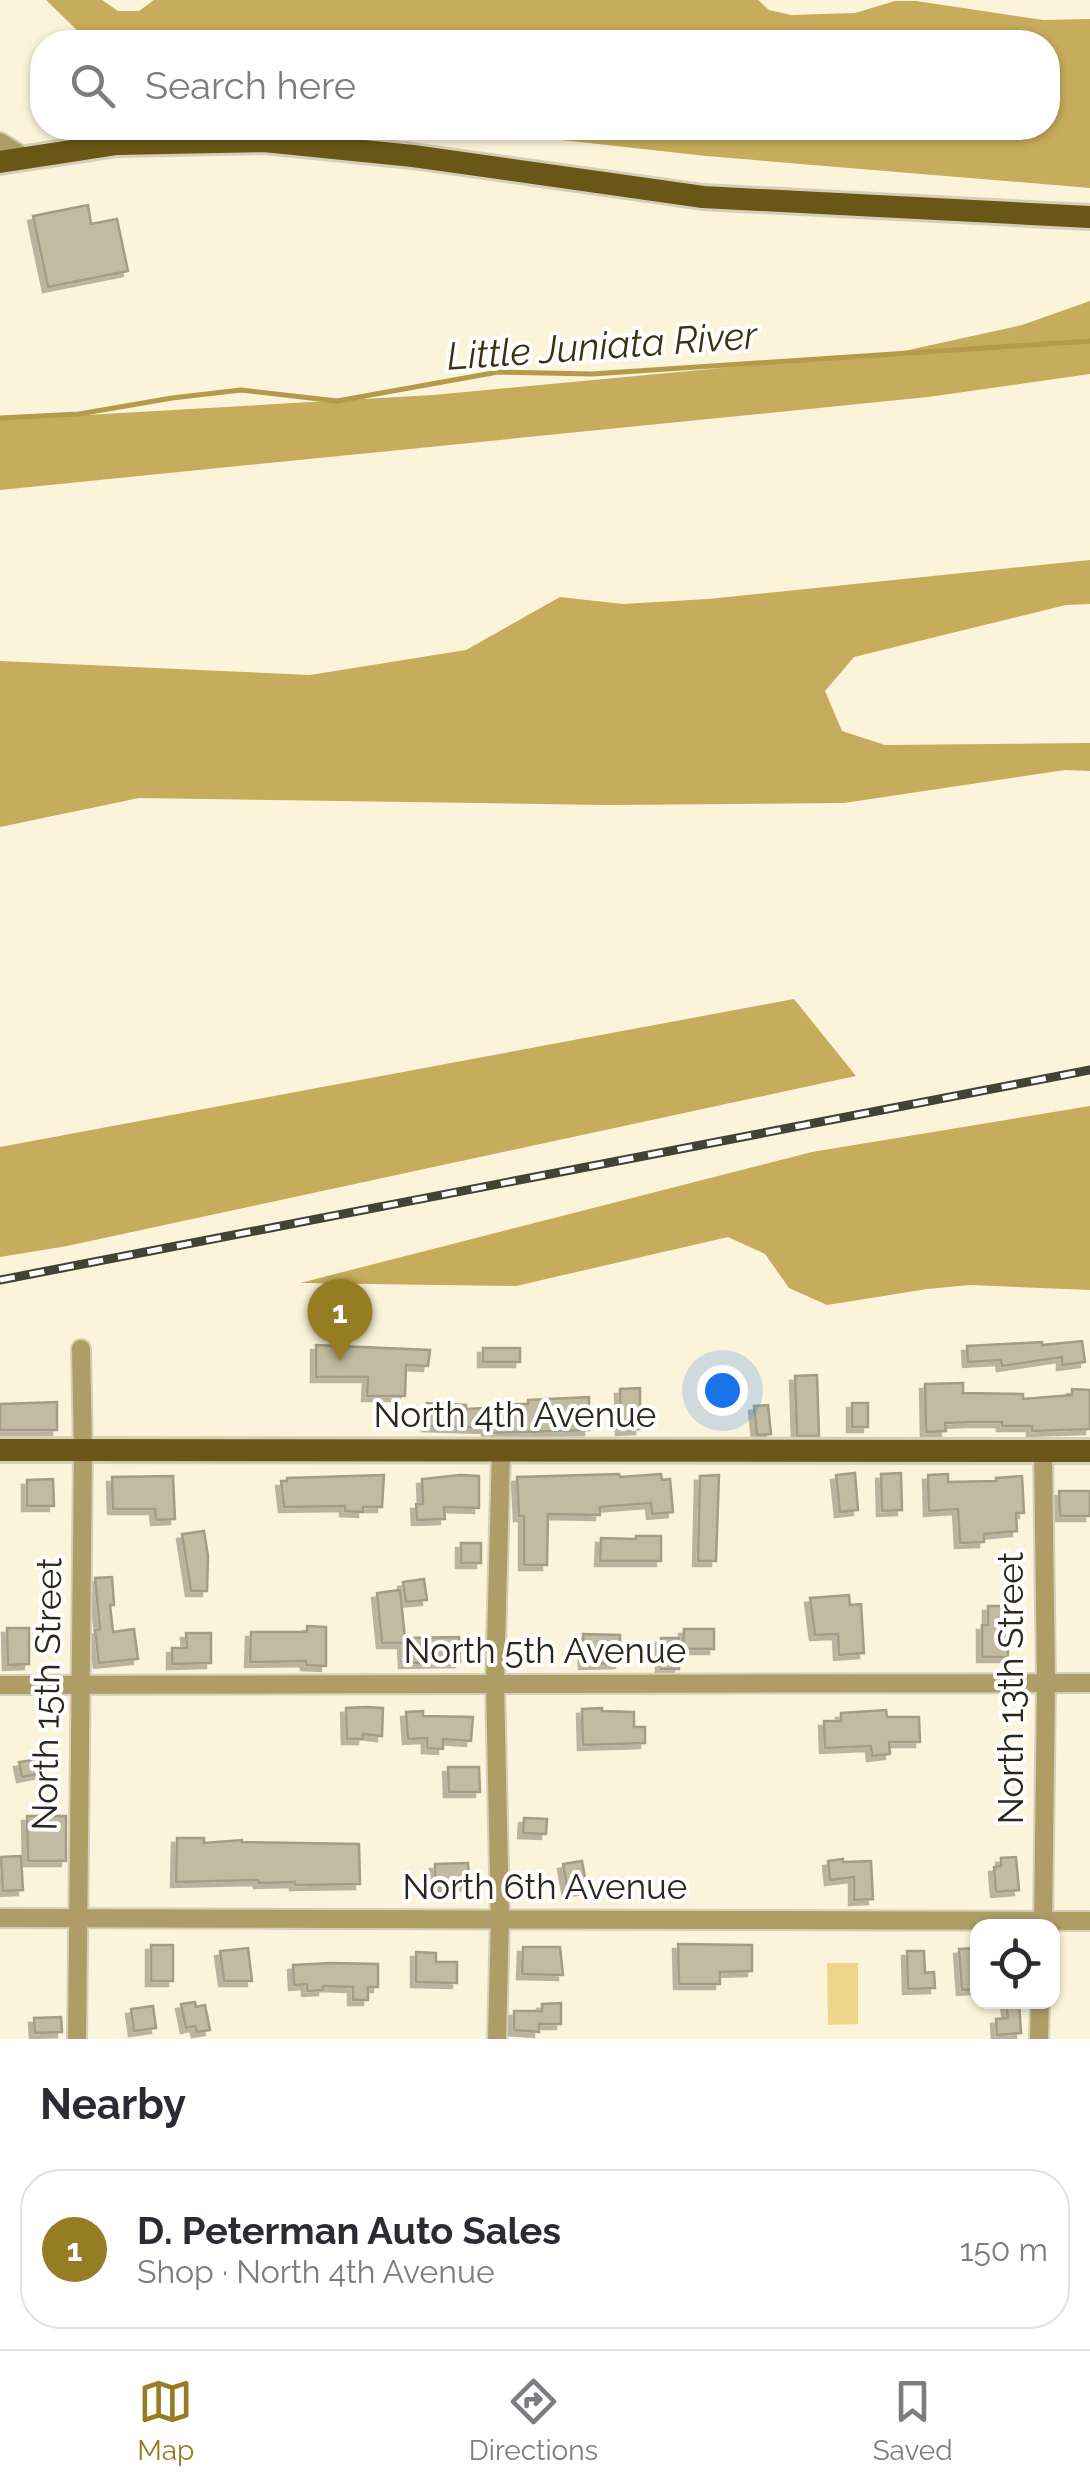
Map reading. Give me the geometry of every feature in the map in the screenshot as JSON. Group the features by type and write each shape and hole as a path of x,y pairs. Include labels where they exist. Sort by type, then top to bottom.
{"main road":[{"path":"0,162 134,143 264,141 414,156 703,197 1090,217"},
{"name":"North 4th Avenue","path":"0,1450 1090,1451"}],"street":[{"path":"0,142 24,157"},
{"name":"North 15th Street","path":"78,2039 81,1349"},
{"path":"497,2039 500,1920 495,1683 501,1450"},
{"name":"North 13th Street","path":"1043,1450 1043,1919"},
{"name":"North 5th Avenue","path":"0,1685 1090,1683"},
{"name":"North 6th Avenue","path":"0,1918 970,1923"},
{"name":"North 6th Avenue","path":"1060,1923 1090,1921"},
{"path":"1039,2039 1040,2009"}],"shaded area":[{"path":"46,0 102,0 118,11 139,11 154,0 758,0 769,10 791,15 855,13 895,1 916,1 1043,20 1090,19 1090,188 563,140 1060,140 1060,30 77,30"},
{"path":"1090,301 1090,374 928,397 0,490 0,420 433,395 904,351 1022,325"},
{"path":"1090,560 1090,604 1066,605 854,657 825,691 842,731 885,745 1090,743 1090,771 1065,770 844,803 607,805 139,798 0,827 0,661 310,675 466,650 560,597 623,604 708,599"},
{"path":"794,999 856,1076 67,1246 0,1257 0,1147"},
{"path":"1090,1106 1090,1290 970,1285 827,1305 789,1288 765,1254 728,1237 516,1286 300,1283 812,1152"},
{"path":"827,1963 858,1963 858,2024 828,2025"}],"building":[{"path":"88,205 91,224 117,219 128,271 48,287 33,216"},
{"path":"1082,1341 1085,1362 1062,1365 1062,1357 1002,1366 1001,1360 968,1362 967,1346"},
{"path":"316,1345 430,1350 428,1366 406,1365 405,1396 367,1396 368,1377 316,1377"},
{"path":"483,1348 520,1348 520,1362 483,1362"},
{"path":"817,1375 819,1436 797,1436 795,1376"},
{"path":"963,1383 963,1393 1023,1394 1023,1399 1072,1395 1072,1389 1090,1390 1090,1429 1032,1431 1032,1426 970,1422 945,1423 946,1431 926,1432 925,1384"},
{"path":"640,1388 640,1429 621,1430 620,1389"},
{"path":"589,1397 589,1430 487,1433 487,1428 427,1426 427,1403 466,1405 466,1409"},
{"path":"57,1402 57,1430 0,1430 0,1404"},
{"path":"852,1403 868,1403 868,1427 852,1427"},
{"path":"768,1405 771,1434 757,1435 754,1406"},
{"path":"855,1473 858,1510 840,1512 836,1475"},
{"path":"901,1473 902,1510 882,1511 881,1474"},
{"path":"661,1474 662,1480 670,1479 673,1512 652,1514 651,1503 600,1507 600,1515 548,1514 547,1565 524,1565 524,1516 519,1516 517,1477"},
{"path":"948,1474 948,1482 1022,1476 1024,1513 1016,1513 1017,1531 984,1534 984,1542 960,1543 958,1509 929,1511 928,1475"},
{"path":"384,1475 382,1507 363,1507 363,1512 345,1511 345,1506 284,1507 281,1481 287,1478"},
{"path":"719,1475 716,1561 698,1561 700,1476"},
{"path":"173,1476 175,1519 156,1520 155,1509 113,1509 112,1477"},
{"path":"479,1476 479,1508 444,1507 445,1519 417,1520 416,1504 423,1504 422,1479"},
{"path":"53,1479 54,1506 27,1506 27,1480"},
{"path":"1059,1491 1090,1491 1090,1516 1060,1516"},
{"path":"204,1531 207,1591 191,1591 182,1534"},
{"path":"661,1536 661,1561 600,1561 601,1538"},
{"path":"461,1543 481,1543 481,1563 461,1563"},
{"path":"112,1577 113,1632 134,1629 138,1659 99,1663 95,1578"},
{"path":"424,1579 427,1600 406,1602 403,1582"},
{"path":"400,1590 405,1638 459,1637 460,1662 404,1663 403,1643 382,1643 377,1593"},
{"path":"849,1595 850,1605 861,1604 864,1653 839,1655 838,1634 815,1635 810,1598"},
{"path":"988,1606 1007,1606 1008,1657 982,1657 982,1625 988,1625"},
{"path":"307,1626 326,1627 326,1666 306,1665 306,1661 250,1662 251,1632 307,1632"},
{"path":"7,1628 29,1628 29,1664 8,1665"},
{"path":"684,1629 714,1629 714,1649 683,1649"},
{"path":"186,1633 211,1633 211,1663 172,1664 172,1648 187,1648"},
{"path":"583,1634 620,1635 620,1663 584,1664"},
{"path":"661,1638 679,1638 679,1669 661,1669"},
{"path":"346,1708 383,1708 382,1736 363,1734 363,1739 347,1739"},
{"path":"582,1709 634,1712 634,1727 645,1727 645,1743 583,1745"},
{"path":"886,1710 887,1717 919,1717 920,1742 889,1742 890,1754 872,1756 871,1746 825,1748 824,1721 841,1721 841,1713"},
{"path":"423,1711 423,1716 473,1717 471,1741 443,1739 443,1749 427,1748 427,1738 408,1739 406,1712"},
{"path":"41,1759 43,1773 22,1777 19,1762"},
{"path":"448,1767 479,1767 480,1792 449,1792"},
{"path":"27,1816 66,1816 66,1861 28,1861"},
{"path":"524,1818 547,1819 546,1834 523,1833"},
{"path":"177,1838 204,1838 204,1843 242,1840 359,1844 360,1884 176,1882"},
{"path":"21,1856 23,1890 3,1891 1,1857"},
{"path":"1016,1857 1019,1890 996,1892 994,1867 1001,1866 1001,1858"},
{"path":"582,1861 587,1889 568,1892 563,1864"},
{"path":"828,1861 871,1861 873,1899 854,1900 854,1877 830,1880"},
{"path":"468,1863 469,1885 435,1887 435,1864"},
{"path":"678,1944 752,1945 752,1971 720,1972 720,1984 679,1984"},
{"path":"151,1945 173,1945 173,1981 151,1981"},
{"path":"523,1947 560,1947 563,1975 522,1974"},
{"path":"248,1948 252,1981 224,1981 220,1951"},
{"path":"970,1948 970,1990 962,1990 959,1949"},
{"path":"907,1951 924,1951 925,1973 934,1972 935,1988 908,1989"},
{"path":"416,1952 436,1953 436,1962 457,1962 457,1983 416,1982"},
{"path":"378,1964 378,1987 368,1987 368,2000 353,2000 353,1987 323,1986 323,1990 307,1991 307,1984 294,1985 293,1965"},
{"path":"195,2002 196,2007 205,2005 210,2030 197,2032 195,2026 186,2028 181,2004"},
{"path":"561,2003 561,2024 539,2024 539,2032 514,2030 514,2011 542,2011 542,2004"},
{"path":"153,2006 156,2028 134,2031 131,2009"},
{"path":"1007,2009 1019,2009 1021,2033 997,2035 996,2019 1008,2018"},
{"path":"61,2017 62,2032 35,2033 34,2018"}],"waterway":[{"name":"Little Juniata River","path":"0,418 79,414 241,390 337,401 498,372 592,374 1090,341"}],"railway":[{"path":"0,1280 1090,1070"}],"place":[{"name":"D. Peterman Auto Sales","path":"340,1361"}]}
